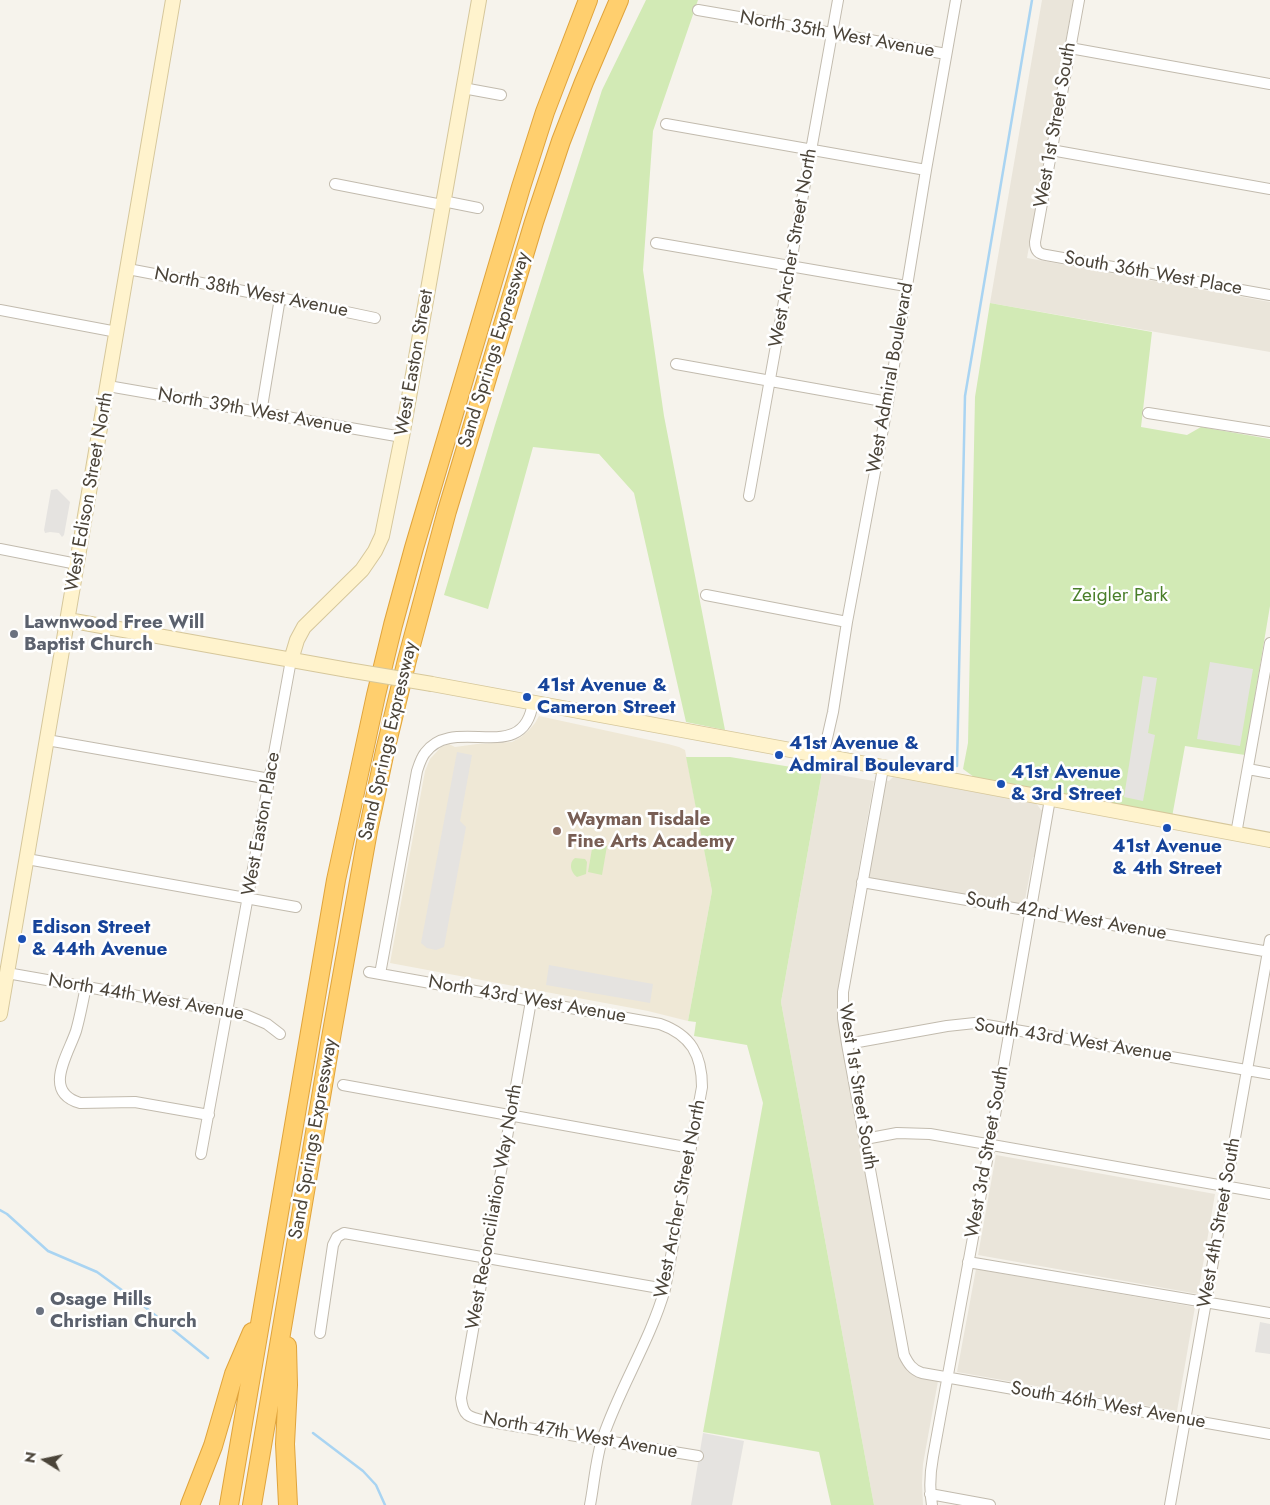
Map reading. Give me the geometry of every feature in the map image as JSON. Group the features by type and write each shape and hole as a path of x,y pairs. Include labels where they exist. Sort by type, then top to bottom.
{"highway":[{"name":"Sand Springs Expressway","path":"229,1505 336,880 354,788 385,657 430,495 521,187 545,112 588,0"},
{"name":"Sand Springs Expressway","path":"252,1505 332,1032 368,831 385,751 415,628 457,477 534,222 584,82 619,0"},
{"path":"190,1505 214,1446 234,1374 263,1305"},
{"path":"286,1308 288,1385 285,1444 288,1505"}],"street":[{"name":"West Edison Street North","path":"0,1014 173,0"},
{"name":"West Easton Street","path":"385,525 479,0"},
{"name":"West Archer Street North","path":"750,496 838,0"},
{"name":"West Admiral Boulevard","path":"823,756 833,712 847,622 888,402 903,316 906,286 956,0"},
{"name":"West 1st Street South","path":"1036,251 1035,242 1079,0"},
{"name":"North 35th West Avenue","path":"698,10 946,54"},
{"path":"1070,48 1270,84"},
{"path":"464,88 501,95"},
{"path":"666,124 926,170"},
{"path":"1051,150 1270,189"},
{"path":"335,184 478,208"},
{"path":"656,244 906,286"},
{"name":"South 36th West Place","path":"1036,251 1040,254 1270,295"},
{"name":"North 38th West Avenue","path":"128,269 375,318"},
{"path":"261,413 280,298"},
{"path":"0,310 117,332"},
{"path":"676,364 888,402"},
{"name":"North 39th West Avenue","path":"108,386 402,437"},
{"path":"1148,414 1270,432"},
{"name":"West Easton Place","path":"201,1154 291,660 297,640 304,627 362,570 380,542 385,525"},
{"path":"0,549 77,564"},
{"path":"706,595 847,622"},
{"path":"68,620 533,702 1270,840"},
{"path":"1236,834 1269,658 1270,643"},
{"path":"380,974 417,771 424,754 435,743 450,737 494,738 512,734 525,725 530,717 533,702"},
{"path":"48,740 270,779"},
{"name":"West 1st Street South","path":"883,768 843,992 843,1018 904,1355 910,1366 918,1372 947,1377"},
{"path":"1248,769 1270,773"},
{"name":"West 3rd Street South","path":"932,1505 930,1476 1050,799"},
{"path":"27,860 296,907"},
{"name":"South 42nd West Avenue","path":"862,882 1269,951"},
{"name":"West 4th Street South","path":"1170,1505 1270,940"},
{"name":"North 43rd West Avenue","path":"369,972 660,1024 672,1028 682,1035"},
{"name":"North 44th West Avenue","path":"7,973 228,1011 254,1018 267,1024 280,1034"},
{"path":"86,986 77,1028 60,1068 59,1079 62,1089 68,1097 80,1103 135,1102 209,1115"},
{"name":"West Reconciliation Way North","path":"464,1412 461,1398 531,1001"},
{"name":"South 43rd West Avenue","path":"847,1044 962,1024 981,1024 1270,1074"},
{"name":"West Archer Street North","path":"590,1505 602,1439 660,1309 666,1290 701,1092 702,1074 699,1060 682,1035"},
{"path":"343,1086 691,1148"},
{"path":"865,1139 897,1133 930,1134 1270,1194"},
{"path":"320,1333 333,1245 340,1235 349,1234 486,1257 666,1290"},
{"path":"968,1262 1270,1314"},
{"name":"South 46th West Avenue","path":"947,1377 1270,1434"},
{"name":"North 47th West Avenue","path":"464,1412 470,1417 485,1421 698,1456"},
{"path":"930,1494 990,1505"}],"shaded area":[{"path":"1042,0 1073,0 1027,258 1270,302 1270,352 990,303"},
{"path":"57,489 70,502 64,535 62,537 59,533 45,533 44,530 51,490"},
{"path":"1210,662 1253,669 1240,746 1197,739"},
{"path":"1143,676 1157,678 1148,733 1155,735 1143,801 1124,797"},
{"name":"Wayman Tisdale Fine Arts Academy","path":"539,716 668,744 685,750 712,891 688,1021 648,1011 390,963 425,771 430,759 441,747 449,744 455,747 512,742 529,730"},
{"path":"457,752 472,755 460,821 466,827 444,947 436,950 427,948 421,943"},
{"path":"822,772 874,781 838,988 837,1011 899,1354 903,1365 910,1373 921,1378 938,1381 923,1464 923,1505 874,1505 781,1002"},
{"path":"893,777 1036,803 1043,810 1044,815 1036,857 1033,857 1024,905 870,878 885,780 889,781"},
{"path":"549,965 653,984 650,1003 546,985"},
{"path":"996,1155 1215,1194 1198,1294 978,1255"},
{"path":"976,1269 1195,1307 1177,1411 957,1372"},
{"path":"1260,1322 1270,1324 1270,1354 1255,1352"},
{"path":"703,1433 744,1441 732,1505 691,1505"}],"green space":[{"path":"646,0 698,0 653,131 643,270 664,416 725,730 686,722 634,493 599,454 533,447 488,609 444,595 495,425 602,90"},
{"name":"Zeigler Park","path":"990,303 1152,332 1141,427 1187,435 1201,427 1270,439 1270,606 1245,755 1185,746 1172,817 974,777 963,769 968,743 975,397"},
{"path":"686,757 730,757 822,772 781,1002 874,1505 831,1505 819,1452 703,1432 763,1103 747,1045 694,1036 696,1022 688,1021 712,891"},
{"path":"593,843 607,846 602,875 588,872"},
{"path":"575,858 585,859 587,862 586,874 577,877 573,873 571,865"}],"waterway":[{"path":"957,766 965,396 1032,0"},
{"path":"0,1210 7,1214 48,1251 97,1272 145,1307 208,1358"},
{"path":"313,1433 363,1471 376,1485 385,1505"}],"place":[{"name":"Lawnwood Free Will Baptist Church","path":"14,634"},
{"name":"41st Avenue & Cameron Street","path":"527,697"},
{"name":"41st Avenue & Admiral Boulevard","path":"779,755"},
{"name":"41st Avenue & 3rd Street","path":"1001,784"},
{"name":"41st Avenue & 4th Street","path":"1167,828"},
{"name":"Wayman Tisdale Fine Arts Academy","path":"557,831"},
{"name":"Edison Street & 44th Avenue","path":"22,939"},
{"name":"Osage Hills Christian Church","path":"40,1311"}]}
